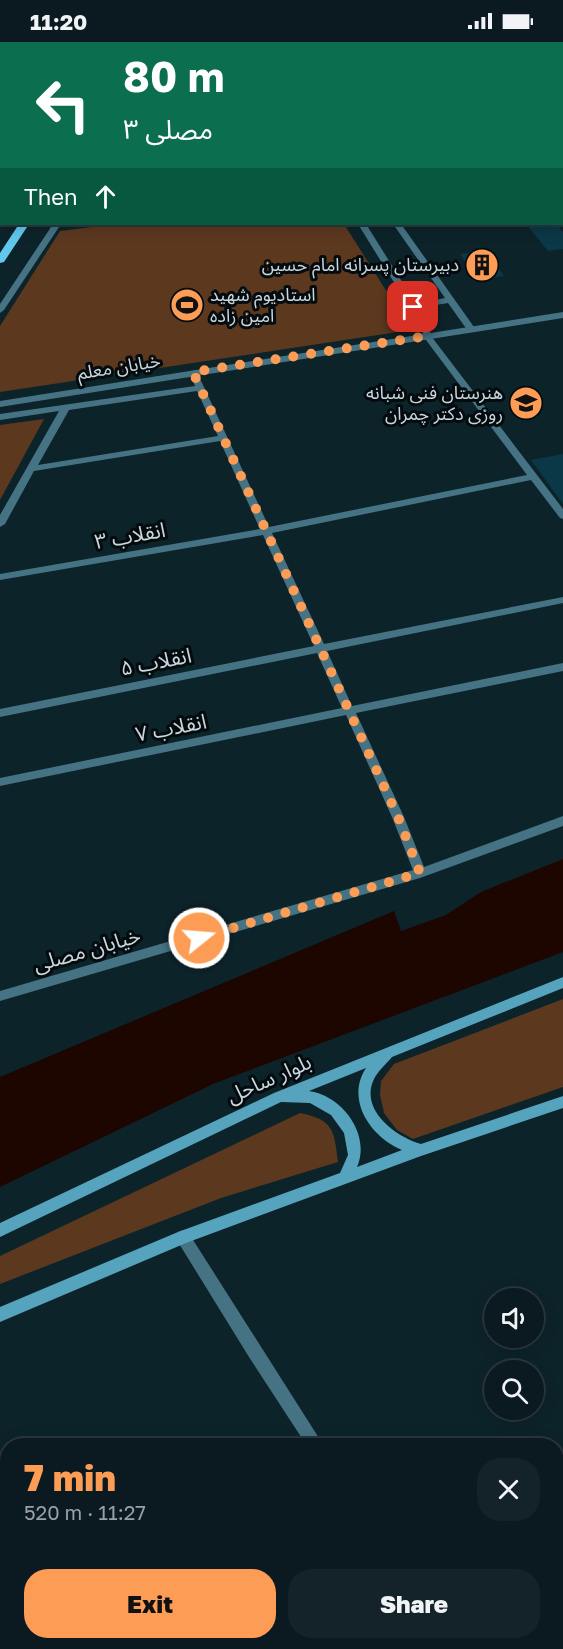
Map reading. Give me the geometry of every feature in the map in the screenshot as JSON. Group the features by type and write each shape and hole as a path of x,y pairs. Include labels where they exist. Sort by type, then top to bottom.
{"main road":[{"path":"0,260 23,225"},
{"name":"بلوار ساحل","path":"0,1230 279,1097 390,1050 563,982"},
{"path":"390,1050 366,1079 363,1098 369,1112 382,1129 398,1142 421,1150"},
{"path":"279,1097 312,1097 336,1111 351,1131 355,1155 345,1178"},
{"path":"0,1315 183,1237 421,1150 563,1102"}],"street":[{"path":"0,310 55,225"},
{"path":"363,225 425,326 427,336 563,516"},
{"path":"398,225 471,330"},
{"path":"413,307 449,300"},
{"name":"خیابان معلم","path":"0,404 563,315"},
{"path":"193,372 221,438 398,817 420,873"},
{"path":"0,417 199,388"},
{"path":"0,524 65,408"},
{"path":"32,469 221,438"},
{"name":"انقلاب ۳","path":"0,577 266,531 534,476"},
{"name":"انقلاب ۵","path":"0,713 563,600"},
{"name":"انقلاب ۷","path":"0,782 563,667"},
{"name":"خیابان مصلی","path":"0,996 420,873 563,821"},
{"path":"183,1237 311,1438"}],"shaded area":[{"path":"108,225 345,225 411,330 0,392 0,326 60,231"},
{"path":"44,419 0,500 0,425"},
{"path":"563,859 563,952 213,1084 0,1187 0,1077 394,911 401,931 446,915 481,892"},
{"path":"563,999 563,1087 413,1139 397,1130 384,1113 380,1095 381,1081 394,1064"},
{"path":"300,1113 320,1119 330,1128 338,1162 221,1198 0,1284 0,1256"}],"building":[{"path":"527,225 557,225 563,232 563,249 548,251"},
{"name":"دبیرستان پسرانه امام حسین","path":"486,251 504,276 477,280 460,254"},
{"path":"563,454 563,504 531,460"}],"place":[{"name":"دبیرستان پسرانه امام حسین","path":"482,265"},
{"name":"استادیوم شهید امین زاده","path":"187,305"},
{"name":"هنرستان فنی شبانه روزی دکتر چمران","path":"526,403"}],"route":[{"path":"199,938 420,873 398,817 221,438 193,372 427,336 425,326 413,307"}]}
